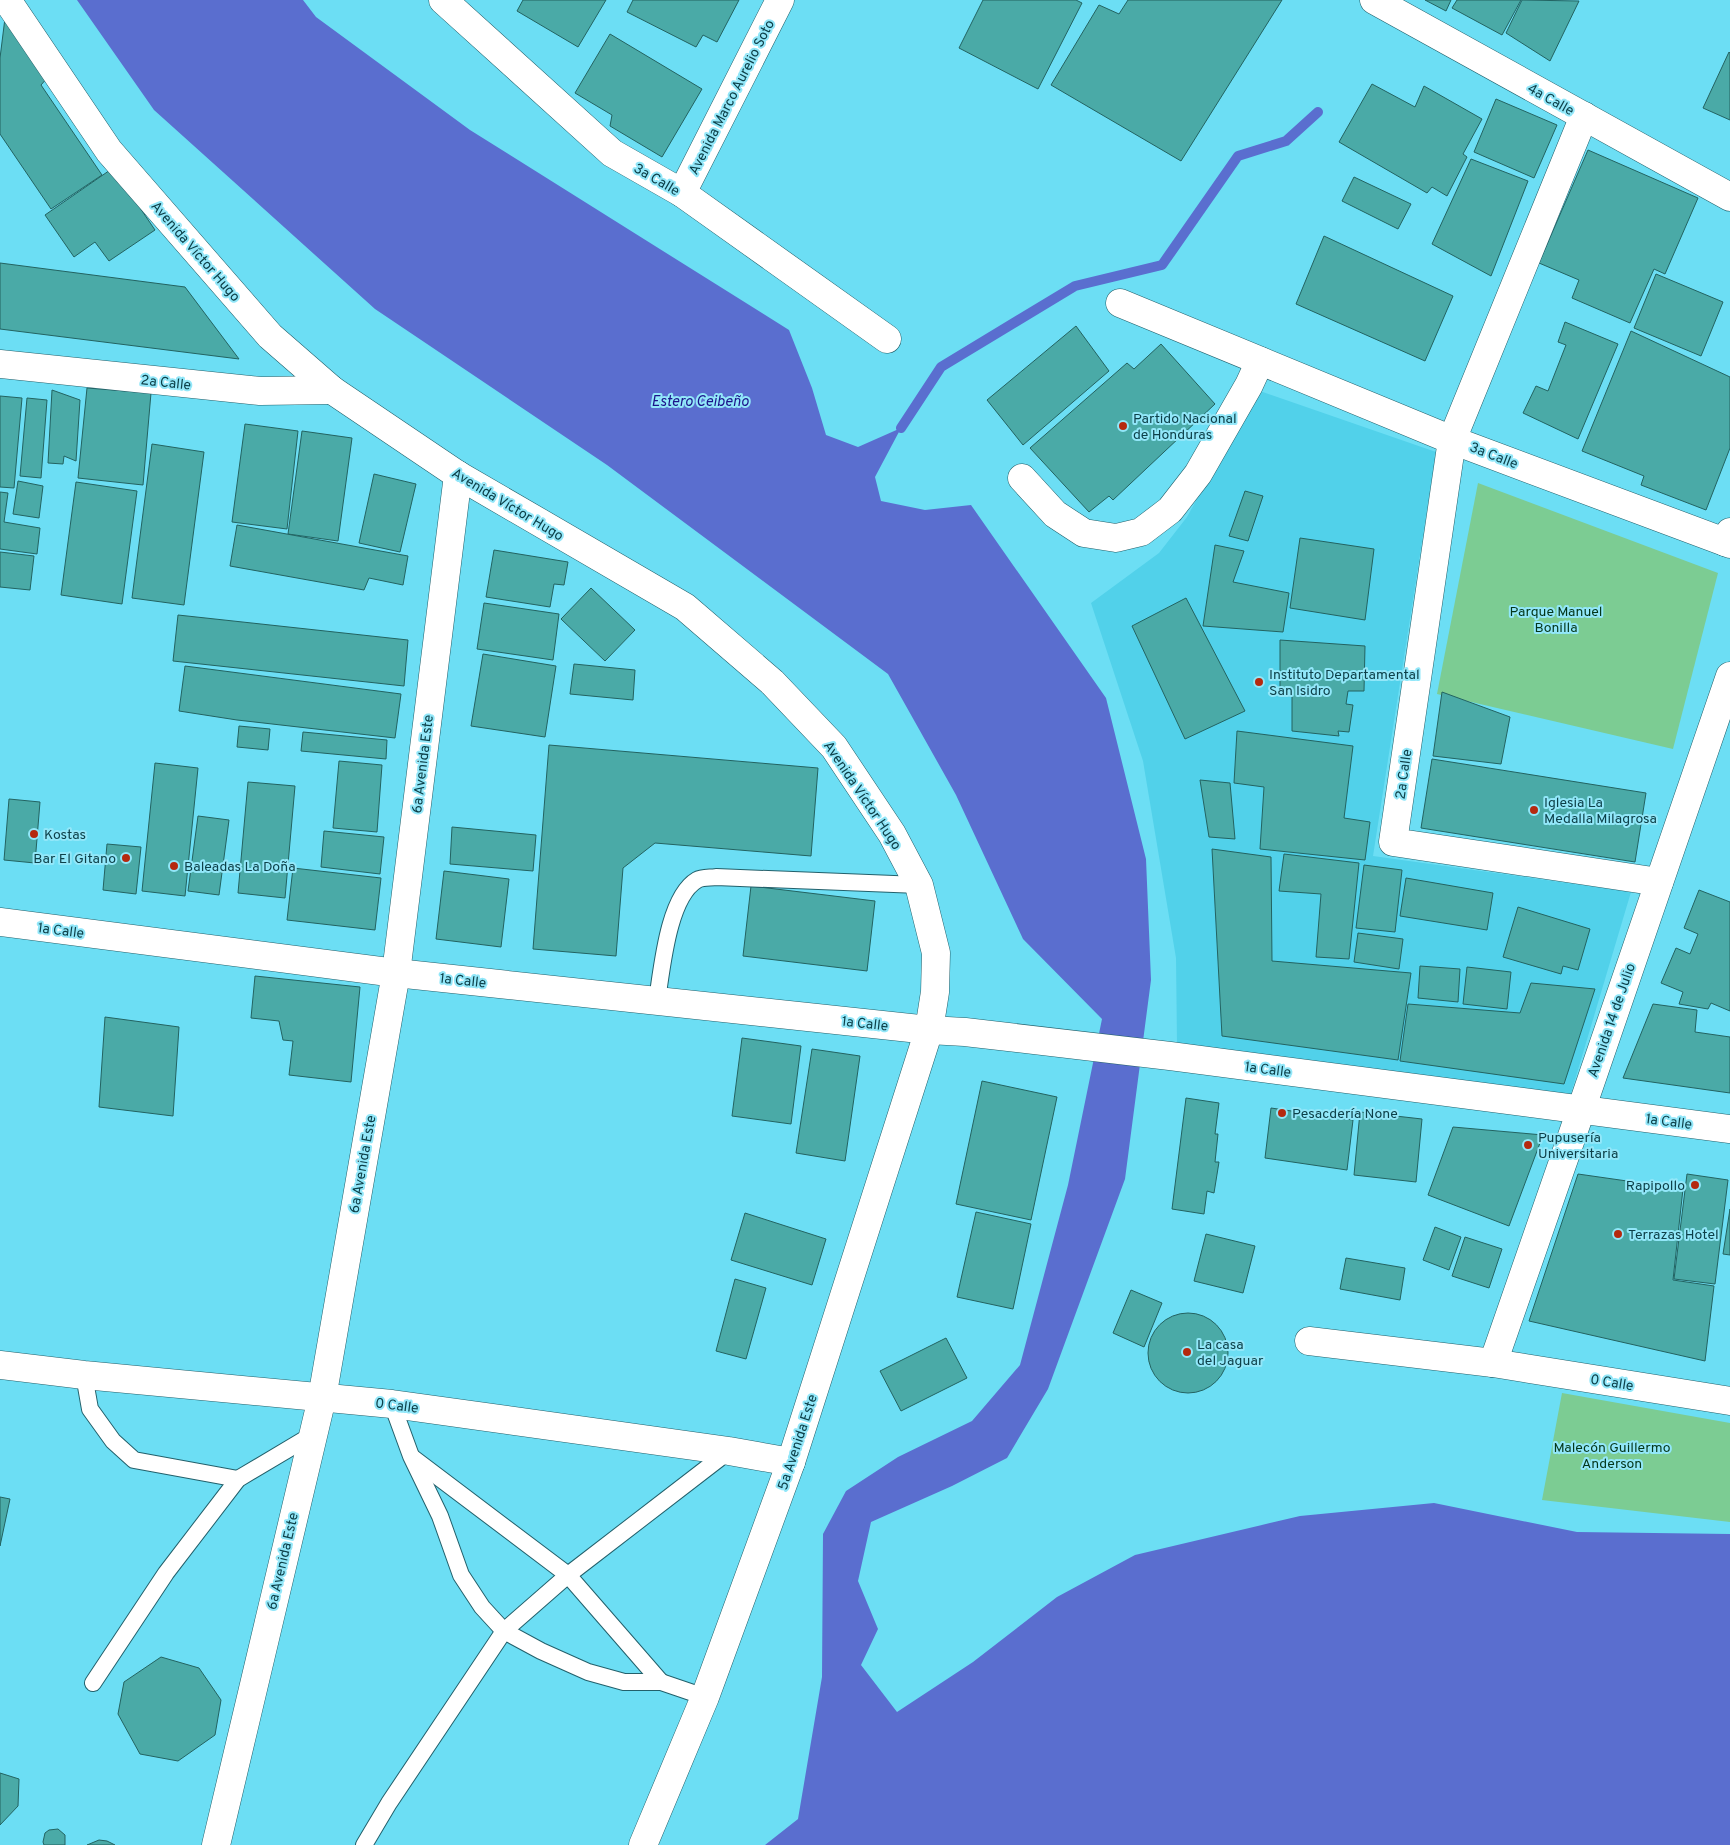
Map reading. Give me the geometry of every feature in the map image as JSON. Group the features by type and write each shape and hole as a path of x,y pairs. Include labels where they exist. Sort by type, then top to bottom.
{"street":[{"name":"Avenida Víctor Hugo","path":"7,0 109,151 270,336 332,390 458,475 685,607 772,682 834,747 892,834 919,886 936,953 935,992 929,1030"},
{"name":"3a Calle","path":"443,0 612,153 682,193 887,339"},
{"name":"Avenida Marco Aurelio Soto","path":"682,193 780,0"},
{"name":"4a Calle","path":"1374,0 1730,196"},
{"path":"1452,440 1584,116"},
{"name":"3a Calle","path":"1120,303 1452,440 1728,540"},
{"path":"1022,478 1055,514 1084,533 1116,538 1141,532 1170,510 1198,474 1249,385 1260,361"},
{"name":"2a Calle","path":"0,364 260,392 332,390"},
{"name":"2a Calle","path":"1452,440 1393,842 1659,882"},
{"name":"6a Avenida Este","path":"216,1845 322,1398 396,973 458,475"},
{"name":"Avenida 14 de Julio","path":"1493,1364 1730,676"},
{"name":"1a Calle","path":"0,922 396,973 1057,1042 1730,1129"},
{"name":"5a Avenida Este","path":"643,1845 706,1697 791,1462 929,1030"},
{"name":"0 Calle","path":"1309,1341 1493,1364 1730,1401"},
{"name":"0 Calle","path":"0,1365 84,1375 392,1404 729,1451 791,1462"}],"lane":[{"path":"657,1000 671,921 681,896 698,880 716,877 919,886"},
{"path":"84,1375 90,1409 113,1441 134,1460 238,1479"},
{"path":"392,1404 411,1456 440,1516 461,1575 482,1607 504,1631 541,1651 588,1672 624,1682 661,1682 706,1697"},
{"path":"94,1683 166,1573 238,1479 312,1434"},
{"path":"364,1845 389,1803 504,1631 568,1575 729,1451"},
{"path":"411,1456 568,1575 661,1682"}],"shaded area":[{"name":"Instituto Departamental San Isidro","path":"1257,390 1436,452 1373,856 1631,892 1569,1100 1177,1043 1176,958 1143,761 1091,603 1159,553 1187,517"}],"green space":[{"name":"Parque Manuel Bonilla","path":"1478,483 1718,573 1673,749 1437,694"},
{"name":"Malecón Guillermo Anderson","path":"1562,1393 1730,1423 1730,1522 1542,1500"}],"water":[{"name":"Estero Ceibeño","path":"77,0 303,0 316,17 470,130 789,330 812,388 826,435 858,447 901,428 875,477 881,501 925,510 971,505 1106,698 1146,859 1151,980 1125,1179 1048,1389 1007,1458 952,1486 871,1522 858,1581 878,1629 861,1665 897,1712 973,1662 1057,1597 1135,1555 1300,1516 1434,1503 1577,1532 1730,1534 1730,1845 765,1845 798,1819 822,1677 823,1534 846,1491 898,1457 972,1421 1020,1365 1068,1185 1102,1019 1023,939 956,795 888,674 607,465 375,309 154,110"}],"building":[{"path":"523,0 606,0 578,47 517,11"},
{"path":"633,0 739,0 717,42 703,35 696,47 627,12"},
{"path":"983,0 1076,0 1082,3 1038,89 959,48"},
{"path":"1128,0 1282,0 1181,161 1051,85 1099,5 1119,14"},
{"path":"1425,0 1451,0 1446,11"},
{"path":"1457,0 1521,0 1502,35 1452,8"},
{"path":"1522,0 1579,1 1550,61 1506,33"},
{"path":"5,18 48,77 41,85 102,175 51,209 0,134 0,58"},
{"path":"610,34 702,89 662,157 610,126 612,115 575,93"},
{"path":"1730,53 1730,120 1703,108"},
{"path":"1372,84 1415,107 1424,86 1482,119 1463,154 1467,157 1447,196 1432,187 1427,193 1339,142"},
{"path":"1496,99 1557,125 1534,178 1474,152"},
{"path":"1588,150 1698,198 1665,274 1654,269 1630,323 1572,298 1579,280 1539,263"},
{"path":"1471,159 1528,181 1491,276 1432,244"},
{"path":"113,168 155,230 109,261 95,242 74,257 45,215"},
{"path":"1354,177 1411,204 1398,229 1342,201"},
{"path":"1324,236 1453,296 1425,361 1296,304"},
{"path":"0,263 185,287 239,359 0,329"},
{"path":"1656,274 1723,302 1701,356 1634,328"},
{"path":"1565,322 1618,344 1578,439 1523,413 1536,386 1548,391 1566,345 1558,342"},
{"path":"1076,326 1109,371 1023,445 987,400"},
{"path":"1631,331 1730,377 1730,448 1706,510 1641,485 1644,476 1582,451"},
{"name":"Partido Nacional de Honduras","path":"1161,344 1215,404 1113,500 1109,496 1089,512 1030,448 1127,363 1134,369"},
{"path":"87,388 151,393 143,485 78,478"},
{"path":"52,390 80,400 76,461 64,456 63,464 48,463"},
{"path":"0,396 22,398 14,488 0,487"},
{"path":"27,398 47,400 41,478 20,476"},
{"path":"245,424 298,431 287,529 232,522"},
{"path":"302,431 352,438 338,541 288,534"},
{"path":"152,444 204,452 184,605 132,598"},
{"path":"374,474 416,484 400,552 359,543"},
{"path":"18,481 43,486 39,518 13,514"},
{"path":"76,482 137,491 122,604 61,595"},
{"path":"1245,491 1263,496 1248,541 1229,536"},
{"path":"0,492 8,493 4,522 40,528 37,554 0,549"},
{"path":"237,525 408,556 403,585 369,578 364,590 230,566"},
{"path":"1300,538 1374,549 1365,620 1290,608"},
{"path":"1215,545 1244,551 1233,582 1289,593 1283,632 1203,626"},
{"path":"494,550 568,562 564,585 554,584 550,607 486,597"},
{"path":"0,552 34,556 30,590 0,587"},
{"path":"591,588 635,630 605,661 561,619"},
{"path":"1186,598 1245,711 1185,739 1132,626"},
{"path":"484,603 559,614 553,660 477,649"},
{"path":"178,615 408,640 404,686 173,661"},
{"path":"1280,640 1365,646 1364,691 1348,691 1346,704 1353,705 1349,732 1338,731 1339,736 1292,731 1292,693 1280,692"},
{"path":"483,654 556,666 545,737 471,726"},
{"path":"574,664 635,670 633,700 570,694"},
{"path":"185,666 401,694 395,738 237,720 179,711"},
{"path":"1442,692 1510,717 1501,764 1433,756"},
{"path":"239,726 270,729 268,750 237,747"},
{"path":"1237,731 1353,746 1344,818 1370,822 1365,860 1260,849 1264,787 1234,783"},
{"path":"303,732 387,740 386,759 301,751"},
{"path":"549,745 818,768 811,856 655,843 623,868 616,956 533,949"},
{"name":"Iglesia La Medalla Milagrosa","path":"1432,759 1646,793 1635,862 1421,828"},
{"path":"339,761 382,765 377,832 333,828"},
{"path":"155,763 198,768 185,896 142,891"},
{"path":"1200,780 1230,783 1235,839 1209,837"},
{"path":"248,782 295,786 285,898 238,893"},
{"path":"9,799 40,802 35,863 4,860"},
{"path":"198,816 229,820 219,895 188,891"},
{"path":"452,827 536,835 533,871 450,864"},
{"path":"324,831 384,837 380,874 321,867"},
{"path":"107,844 141,847 136,894 103,890"},
{"path":"1212,849 1271,857 1272,961 1411,973 1398,1060 1222,1036"},
{"path":"1284,854 1359,863 1349,959 1316,957 1321,894 1279,891"},
{"path":"1364,865 1402,870 1395,932 1356,928"},
{"path":"293,868 381,878 375,930 287,920"},
{"path":"444,871 509,879 501,947 436,939"},
{"path":"1406,878 1493,893 1487,930 1400,916"},
{"path":"751,886 875,901 867,971 743,956"},
{"path":"1699,890 1730,902 1730,1011 1711,1003 1708,1009 1679,1004 1683,992 1661,983 1676,948 1690,954 1698,934 1684,928"},
{"path":"1518,907 1590,929 1578,970 1563,966 1561,974 1503,957"},
{"path":"1358,933 1403,939 1399,969 1354,962"},
{"path":"1420,966 1460,969 1458,1002 1418,998"},
{"path":"1467,967 1511,972 1507,1009 1463,1004"},
{"path":"255,976 360,987 351,1082 289,1075 293,1041 283,1040 279,1021 251,1018"},
{"path":"1531,983 1595,989 1564,1084 1400,1061 1408,1004 1520,1013"},
{"path":"1653,1004 1697,1010 1695,1032 1730,1037 1730,1093 1623,1078"},
{"path":"105,1017 179,1027 173,1116 99,1107"},
{"path":"742,1038 801,1046 791,1124 732,1116"},
{"path":"812,1049 860,1056 845,1161 796,1153"},
{"path":"982,1081 1057,1097 1031,1220 956,1204"},
{"path":"1186,1098 1219,1103 1215,1134 1218,1134 1215,1162 1219,1162 1214,1193 1207,1191 1204,1214 1172,1209"},
{"path":"1271,1108 1353,1120 1347,1170 1265,1158"},
{"path":"1360,1112 1422,1119 1416,1182 1354,1175"},
{"path":"1453,1127 1543,1135 1509,1226 1428,1195"},
{"name":"Terrazas Hotel","path":"1578,1174 1683,1189 1673,1280 1714,1286 1705,1361 1529,1321"},
{"path":"1687,1174 1728,1180 1715,1284 1674,1279"},
{"path":"1730,1209 1730,1255 1723,1254"},
{"path":"976,1212 1031,1224 1013,1309 957,1297"},
{"path":"745,1213 826,1239 812,1285 731,1260"},
{"path":"1435,1227 1461,1237 1449,1270 1423,1260"},
{"path":"1206,1234 1255,1246 1243,1293 1194,1281"},
{"path":"1465,1237 1502,1249 1489,1288 1452,1276"},
{"path":"1346,1258 1405,1268 1400,1300 1340,1289"},
{"path":"735,1279 766,1288 746,1359 716,1351"},
{"path":"1131,1290 1162,1303 1144,1347 1113,1333"},
{"path":"1188,1313 1203,1316 1216,1325 1225,1338 1228,1353 1225,1368 1216,1381 1203,1390 1188,1393 1173,1390 1160,1381 1151,1368 1148,1353 1151,1338 1160,1325 1173,1316"},
{"path":"946,1338 967,1378 901,1411 880,1371"},
{"path":"0,1497 10,1499 0,1546"},
{"path":"161,1657 199,1668 221,1700 215,1735 178,1761 140,1754 118,1714 124,1682"},
{"path":"0,1773 19,1779 18,1806 0,1825"},
{"path":"58,1829 65,1835 65,1845 44,1845 45,1833 49,1830"},
{"path":"99,1840 107,1841 115,1845 87,1845"}],"waterway":[{"path":"901,428 941,367 1075,286 1162,265 1238,156 1286,141 1318,112"}],"place":[{"name":"Partido Nacional de Honduras","path":"1123,426"},
{"name":"Instituto Departamental San Isidro","path":"1259,682"},
{"name":"Iglesia La Medalla Milagrosa","path":"1534,810"},
{"name":"Kostas","path":"34,834"},
{"name":"Bar El Gitano","path":"126,858"},
{"name":"Baleadas La Doña","path":"174,866"},
{"name":"Pesacdería None","path":"1282,1113"},
{"name":"Pupusería Universitaria","path":"1528,1145"},
{"name":"Rapipollo","path":"1695,1185"},
{"name":"Terrazas Hotel","path":"1618,1234"},
{"name":"La casa del Jaguar","path":"1187,1352"}]}
